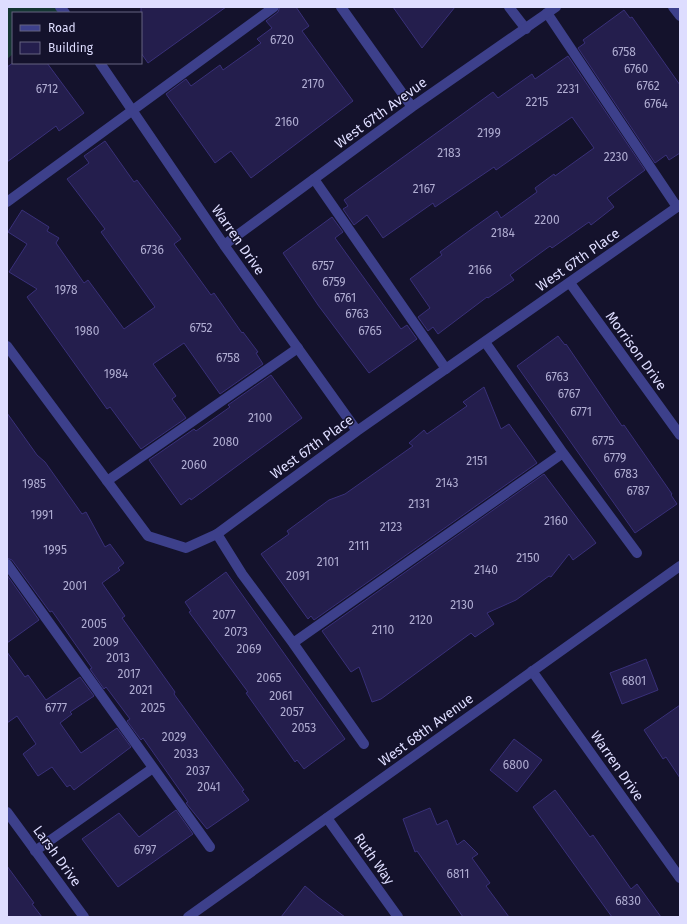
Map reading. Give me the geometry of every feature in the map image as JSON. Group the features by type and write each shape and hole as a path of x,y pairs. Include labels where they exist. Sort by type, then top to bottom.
{"street":[{"path":"7,202 274,7"},
{"path":"341,7 412,107"},
{"path":"509,7 526,29"},
{"name":"West 67th Avevue","path":"224,244 412,107 556,7"},
{"path":"673,7 680,16"},
{"path":"547,13 678,206"},
{"name":"Warren Drive","path":"101,64 224,244 357,431"},
{"path":"314,179 446,369"},
{"name":"West 67th Place","path":"7,346 148,536 186,548 217,534 357,431 678,206"},
{"name":"Morrison Drive","path":"570,283 680,435"},
{"path":"485,342 563,453 637,554"},
{"path":"107,481 298,348"},
{"path":"293,643 563,453"},
{"path":"217,534 242,574 293,643 364,744"},
{"path":"7,564 210,847"},
{"name":"West 68th Avenue","path":"188,917 680,566"},
{"name":"Warren Drive","path":"532,671 680,878"},
{"path":"35,851 153,768"},
{"name":"Larsh Drive","path":"7,812 84,917"},
{"name":"Ruth Way","path":"327,818 398,917"}],"green space":[{"path":"7,7 60,7 64,12 12,12 12,55 7,59"}],"building":[{"path":"141,7 226,7 148,63 142,54"},
{"path":"280,7 296,7 309,26 302,31 353,101 251,178 231,151 215,163 166,94 186,79 191,86 220,65 223,70 261,43 257,39 272,28 266,21 278,12"},
{"path":"393,7 455,7 422,48"},
{"path":"624,10 630,18 632,17 680,85 680,153 669,160 666,155 655,163 578,48 585,43 583,40"},
{"path":"568,56 645,170 607,198 614,207 591,225 589,222 552,248 550,246 510,275 514,280 488,298 487,297 438,334 433,327 428,331 418,317 430,308 410,279 442,255 440,252 473,228 497,211 501,218 537,192 535,188 554,174 555,176 594,148 572,117 496,170 494,167 435,207 433,203 383,238 367,215 354,225 343,209 348,206 344,200 493,92 498,98 532,74 535,79"},
{"path":"12,64 48,64 84,113 59,131 56,126 7,162 7,67"},
{"path":"105,141 134,182 137,180 181,239 174,244 211,295 214,293 242,333 243,332 258,352 256,353 263,364 220,394 184,343 153,364 176,396 172,399 186,418 141,449 110,407 107,409 27,297 37,289 9,272 27,244 8,232 22,210 49,227 47,231 59,238 56,243 84,283 88,280 124,329 155,307 101,232 105,229 67,179 89,163 84,156"},
{"path":"332,217 343,232 335,238 401,329 407,325 417,339 369,373 318,305 283,253"},
{"path":"558,336 565,345 566,344 622,426 624,425 672,494 671,495 677,504 635,533 517,366"},
{"path":"271,375 302,418 191,500 190,498 181,505 149,460 194,429 196,431 230,407 228,405"},
{"path":"484,387 501,429 509,424 537,463 314,620 311,616 308,619 261,554 289,534 287,531 329,500 345,494 413,446 409,443 424,430 427,434 467,406 463,402"},
{"path":"7,413 37,455 45,462 82,514 86,512 105,547 110,544 124,563 118,568 120,570 102,583 125,616 122,618 175,692 174,694 244,790 242,791 249,800 207,829 186,803 188,802 143,738 141,740 127,721 130,719 106,687 104,689 90,669 92,668 52,611 50,612 12,560 7,558"},
{"path":"544,474 596,543 573,560 569,554 551,577 549,576 516,600 487,613 494,624 475,637 471,633 381,699 372,702 359,667 351,672 322,631"},
{"path":"226,572 345,739 304,769 297,760 295,762 246,693 248,692 189,612 191,611 185,602"},
{"path":"7,575 39,620 7,643"},
{"path":"7,652 25,677 28,675 46,700 80,677 94,696 70,712 72,714 60,723 81,753 117,728 131,747 74,790 70,785 67,787 52,767 38,776 23,754 36,744 17,716 7,723"},
{"path":"646,659 658,690 622,704 610,673"},
{"path":"680,705 680,778 666,757 663,759 644,730"},
{"path":"514,739 542,760 517,792 490,770"},
{"path":"555,790 590,837 593,835 631,889 637,884 661,917 612,917 533,807"},
{"path":"430,808 437,825 447,820 457,845 464,840 478,854 472,858 490,883 486,886 509,917 463,917 417,851 415,852 403,819"},
{"path":"176,810 193,834 118,887 82,839 119,813 139,837"},
{"path":"7,866 34,903 32,904 42,917 7,917"},
{"path":"305,886 318,897 345,917 281,917"}]}
